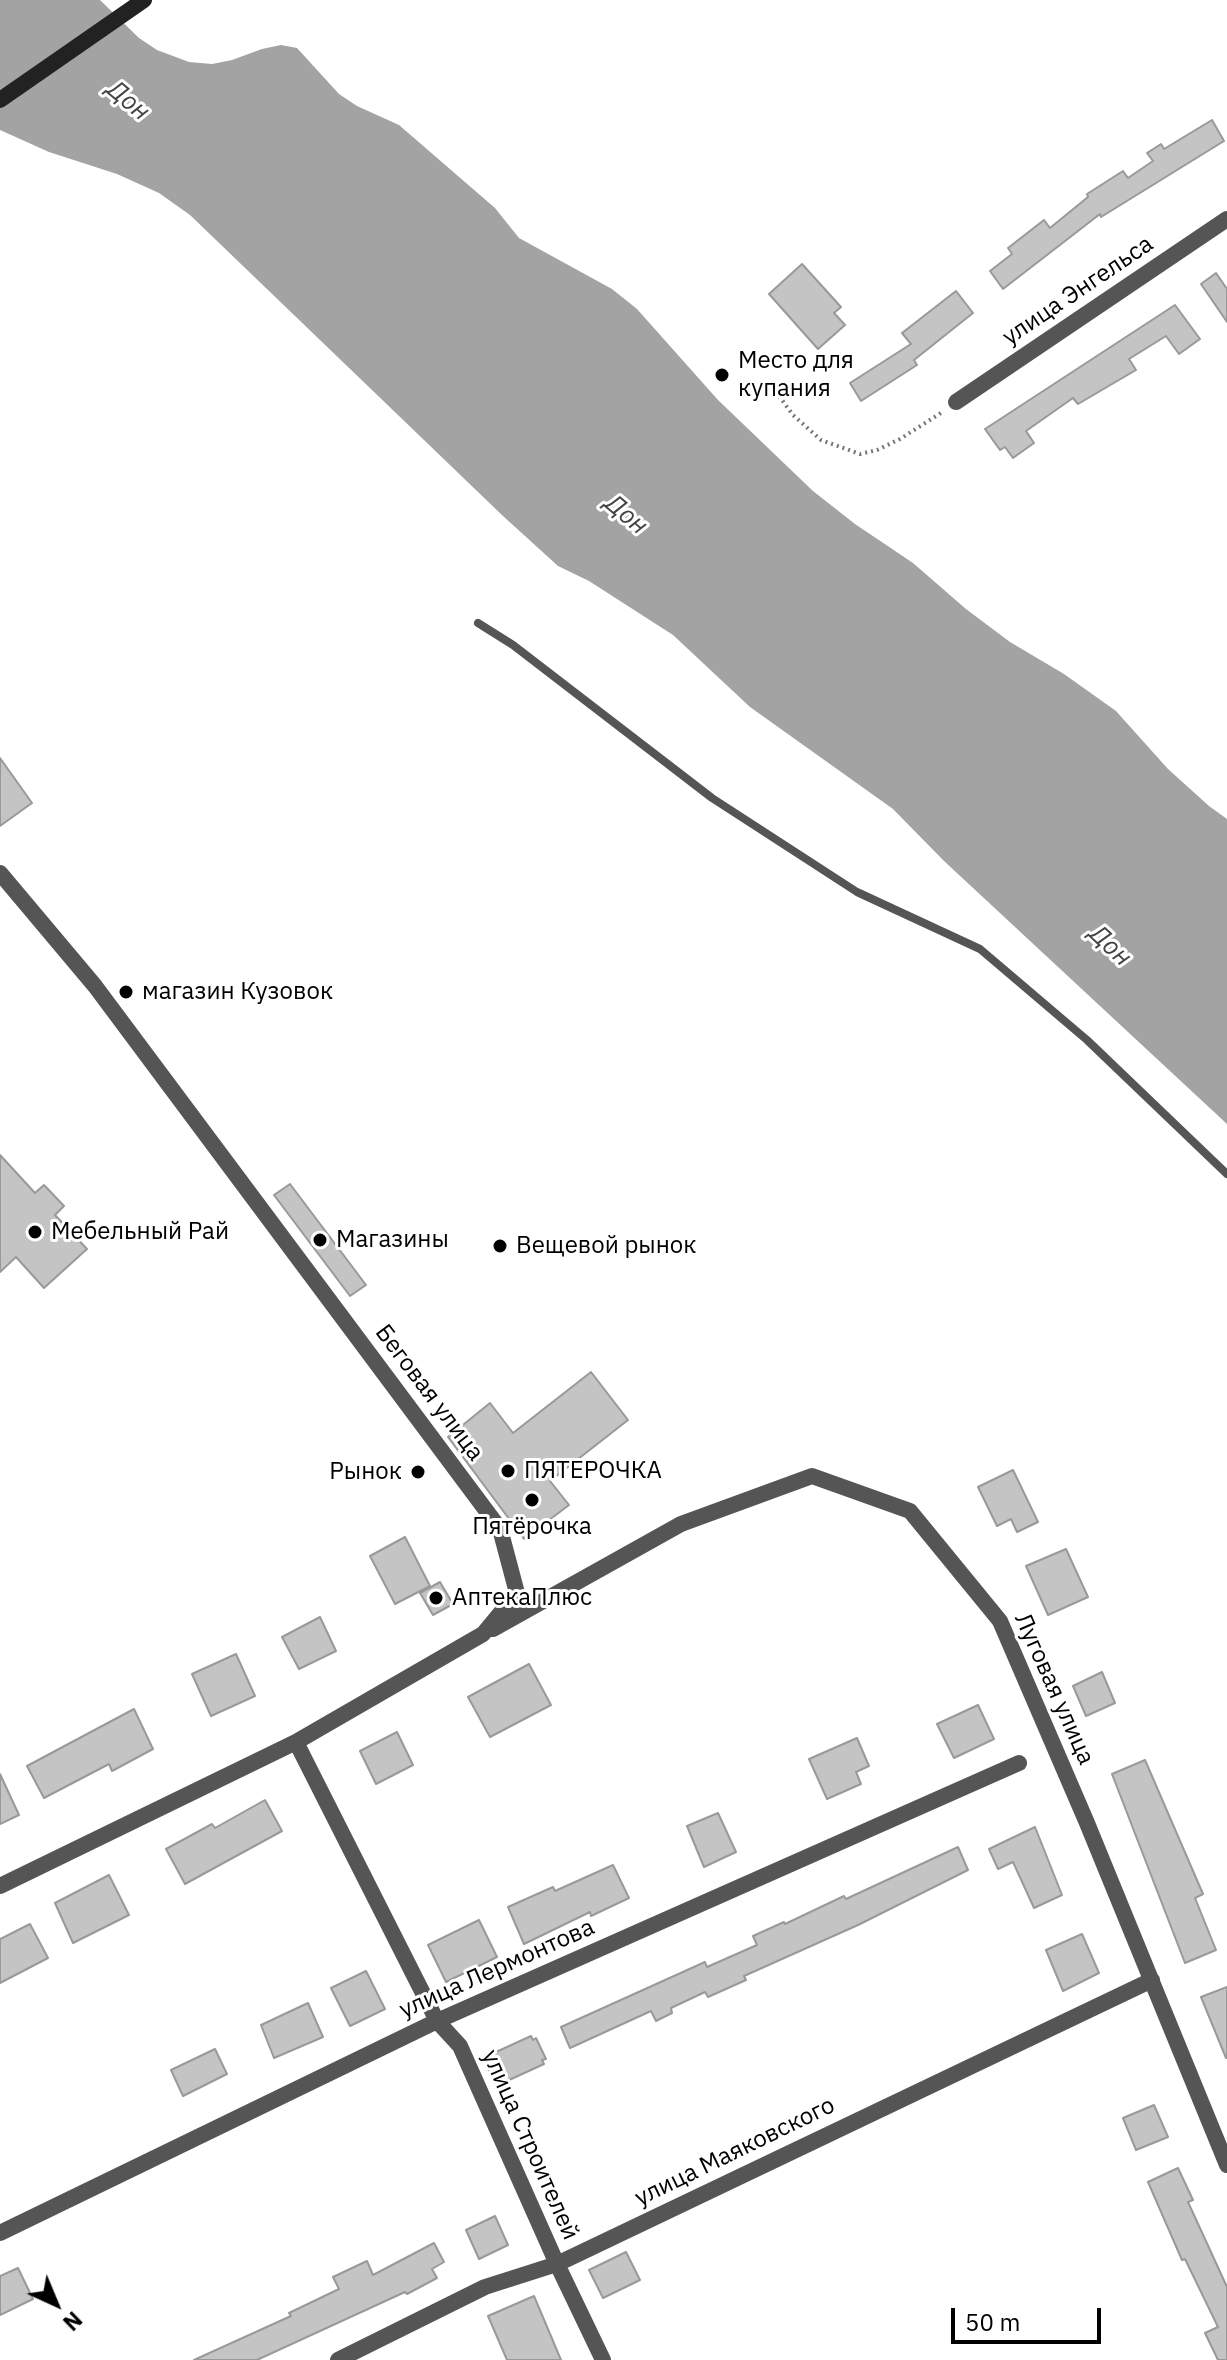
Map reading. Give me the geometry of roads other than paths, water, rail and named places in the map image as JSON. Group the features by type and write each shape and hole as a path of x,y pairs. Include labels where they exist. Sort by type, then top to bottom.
{"main road":[{"path":"0,100 144,0"}],"street":[{"name":"улица Энгельса","path":"956,402 1227,219"},
{"name":"Беговая улица","path":"0,873 95,986 500,1529 517,1593 483,1634 296,1742 0,1886"},
{"name":"Луговая улица","path":"483,1634 681,1524 812,1476 910,1511 1000,1621 1087,1823 1227,2165"},
{"name":"улица Строителей","path":"296,1742 437,2021 460,2046 603,2360"},
{"name":"улица Лермонтова","path":"0,2233 437,2021 1019,1763"},
{"name":"улица Маяковского","path":"338,2360 485,2287 557,2264 1152,1980"}],"lane":[{"path":"478,623 513,645 712,798 857,892 980,949 1087,1040 1227,1174"}],"water":[{"name":"Дон","path":"0,0 100,0 139,38 157,50 189,62 212,64 281,45 297,48 339,94 399,125 495,208 519,238 612,289 637,309 718,400 813,491 913,563 1010,642 1064,674 1116,711 1168,769 1227,819 1227,1124 944,861 893,809 750,707 673,635 589,581 558,566 190,215 159,193 117,174 49,152 0,130"}],"place":[{"name":"Место для купания","path":"722,375"},
{"name":"магазин Кузовок","path":"126,992"},
{"name":"Мебельный Рай","path":"35,1232"},
{"name":"Магазины","path":"320,1240"},
{"name":"Вещевой рынок","path":"500,1246"},
{"name":"ПЯТЕРОЧКА","path":"508,1471"},
{"name":"Рынок","path":"418,1472"},
{"name":"Пятёрочка","path":"532,1500"},
{"name":"АптекаПлюс","path":"436,1598"}]}
